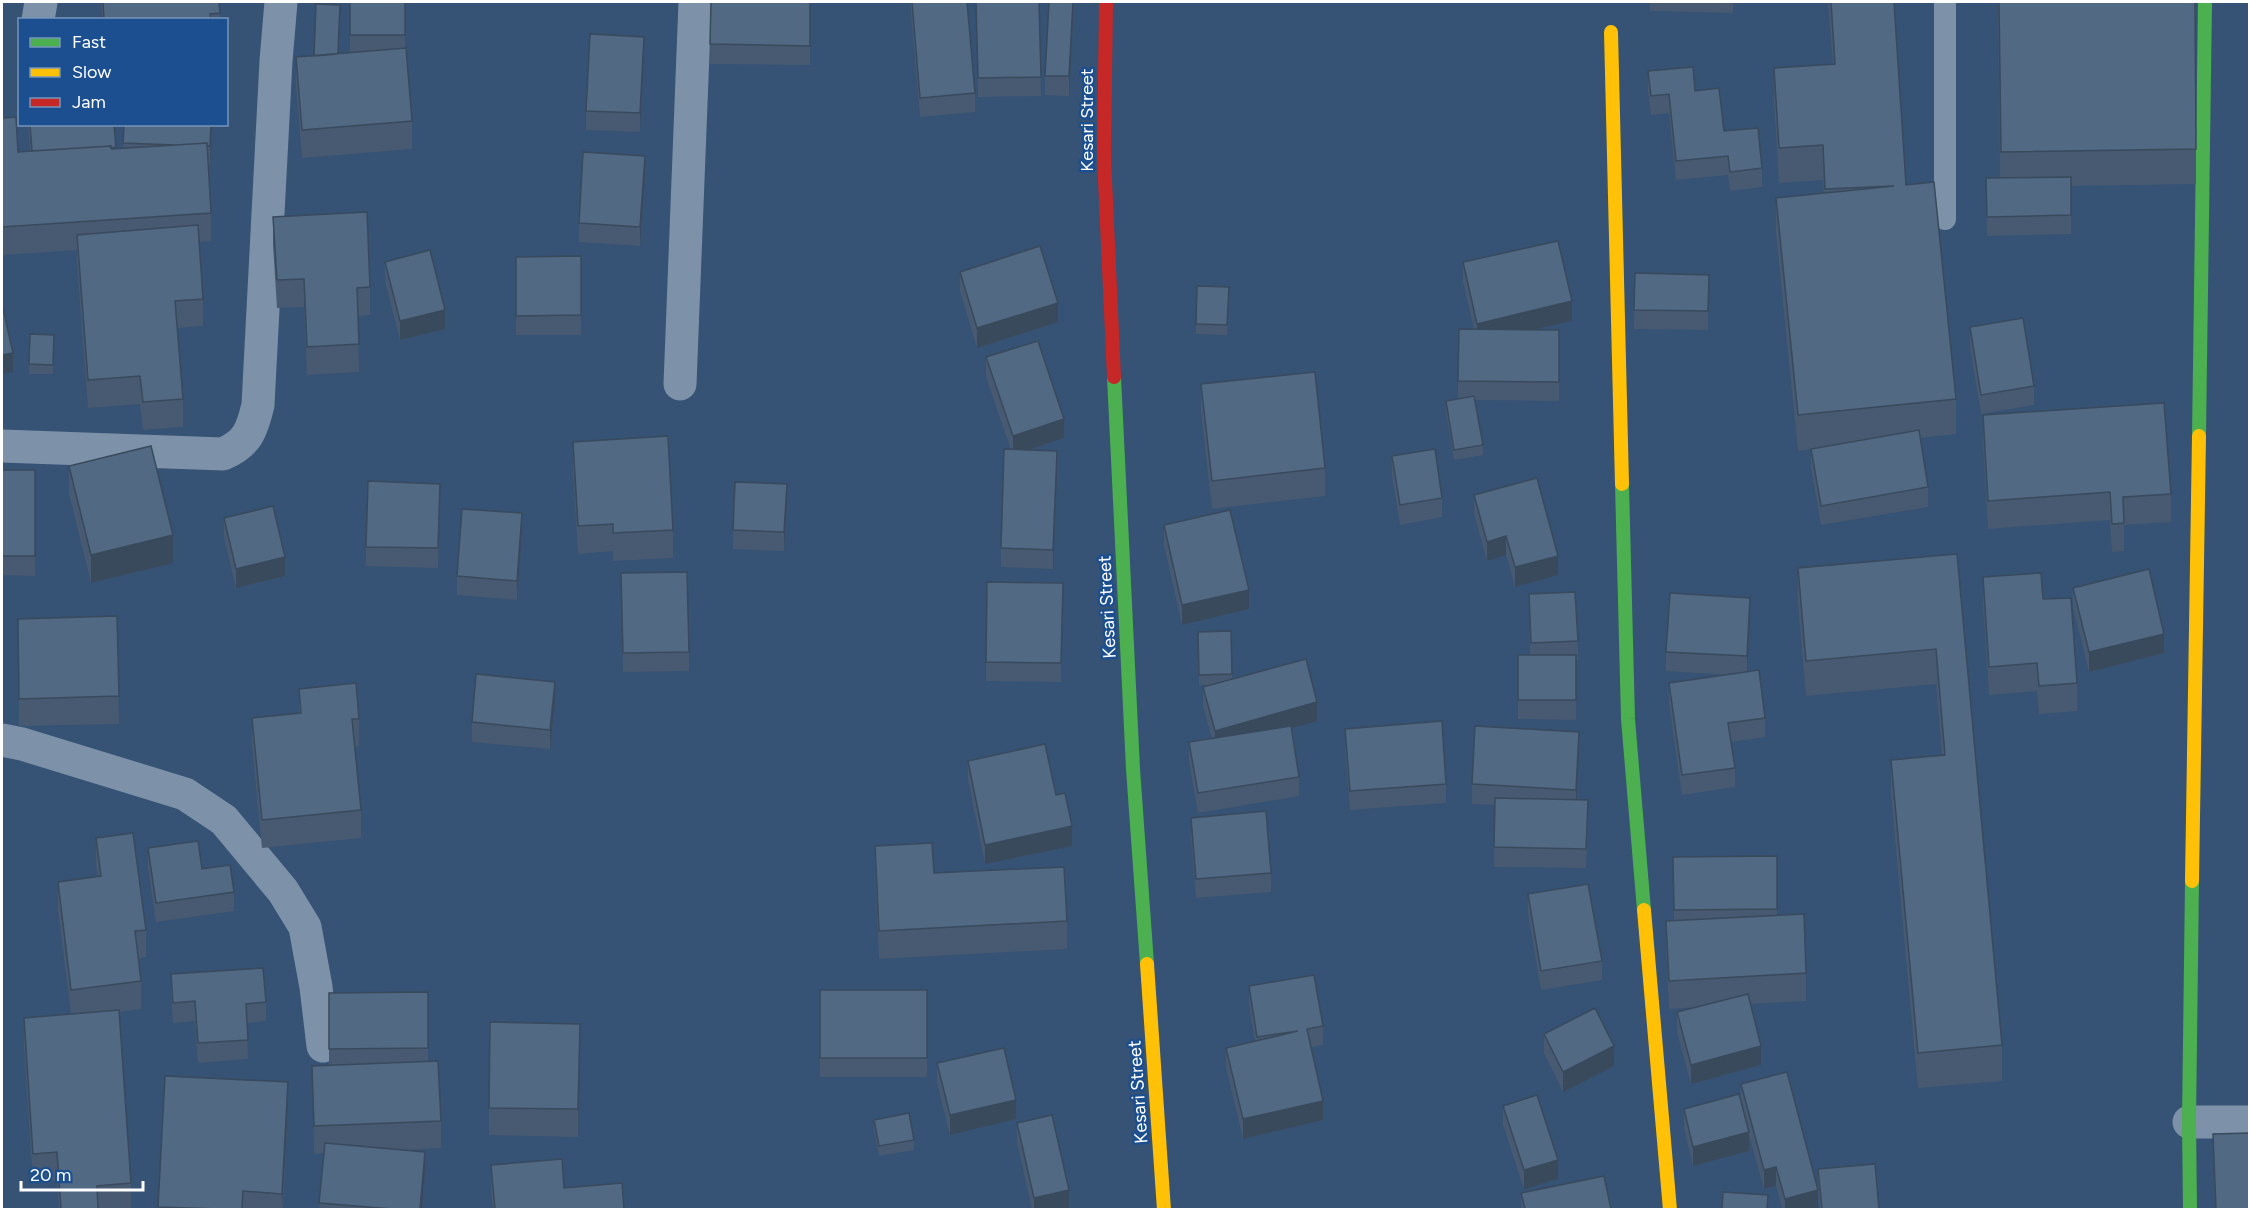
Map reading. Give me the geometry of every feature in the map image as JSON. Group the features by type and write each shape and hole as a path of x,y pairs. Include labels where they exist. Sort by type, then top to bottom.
{"street":[{"path":"38,18 41,2"},
{"path":"2,446 223,454 236,448 248,436 258,405 281,2"},
{"path":"680,384 695,2"},
{"name":"Kesari Street","path":"1106,2 1104,158 1133,769 1164,1209"},
{"path":"2190,1209 2205,2"},
{"path":"1611,32 1628,719 1670,1209"},
{"path":"2,740 22,744 185,794 224,820 283,891 305,927 316,987 323,1046"},
{"path":"2190,1122 2250,1122"}],"lane":[{"path":"1944,2 1945,219"}],"building":[{"path":"103,2 219,2 220,13 210,14 211,18 104,18"},
{"path":"350,2 405,2 405,35 350,35"},
{"path":"711,2 810,2 810,46 710,44"},
{"path":"912,2 967,2 975,93 920,98"},
{"path":"976,2 1039,2 1041,77 978,78"},
{"path":"1049,2 1073,2 1069,76 1045,76"},
{"path":"1831,2 1894,2 1906,185 1934,182 1956,399 1798,415 1776,198 1894,186 1825,189 1823,145 1779,148 1774,68 1835,64"},
{"path":"1999,2 2195,2 2196,149 2001,152"},
{"path":"316,4 340,5 338,54 314,56"},
{"path":"590,34 644,37 640,113 586,111"},
{"path":"406,48 412,121 302,130 296,57"},
{"path":"1693,67 1695,91 1719,88 1724,131 1758,128 1762,168 1730,172 1728,156 1676,161 1669,94 1651,96 1648,71"},
{"path":"16,117 18,152 207,143 211,213 2,227 2,118"},
{"path":"30,126 114,126 116,147 32,151"},
{"path":"124,126 211,126 210,146 207,146 207,143 175,145 123,143"},
{"path":"583,152 645,156 640,227 579,223"},
{"path":"2071,177 2071,215 1987,217 1986,178"},
{"path":"367,212 370,287 357,288 359,344 307,347 304,279 277,280 273,217"},
{"path":"198,225 203,299 175,301 183,399 143,402 140,376 88,380 77,235"},
{"path":"1558,241 1572,301 1477,324 1463,262"},
{"path":"1040,246 1058,303 977,328 960,272"},
{"path":"430,250 445,310 400,321 385,262"},
{"path":"581,256 581,315 516,316 516,257"},
{"path":"1635,273 1709,275 1708,311 1634,310"},
{"path":"1197,286 1229,287 1227,325 1196,324"},
{"path":"2,304 13,353 2,355"},
{"path":"2023,318 2034,386 1981,395 1970,327"},
{"path":"1459,329 1559,330 1559,382 1458,381"},
{"path":"30,334 54,335 53,365 29,364"},
{"path":"1038,341 1064,419 1013,436 986,357"},
{"path":"1315,372 1325,468 1212,481 1201,384"},
{"path":"1474,396 1483,445 1454,450 1446,401"},
{"path":"2164,403 2171,494 2123,497 2124,523 2112,524 2110,492 1988,501 1983,415"},
{"path":"1919,430 1928,487 1821,506 1811,449"},
{"path":"668,436 673,530 613,533 613,524 578,526 573,442"},
{"path":"151,446 173,535 91,555 69,466"},
{"path":"1004,449 1057,451 1053,550 1001,548"},
{"path":"1435,449 1442,498 1400,505 1392,456"},
{"path":"2,470 35,470 35,556 2,556"},
{"path":"1537,478 1558,556 1515,567 1506,536 1487,542 1474,495"},
{"path":"368,481 440,484 438,548 366,547"},
{"path":"735,482 787,484 784,532 733,530"},
{"path":"273,506 285,557 236,569 224,518"},
{"path":"462,509 522,513 517,581 457,576"},
{"path":"1230,510 1249,590 1182,605 1164,525"},
{"path":"1957,554 2002,1045 1918,1053 1891,760 1945,755 1936,649 1806,661 1798,568"},
{"path":"2149,569 2164,634 2089,652 2073,588"},
{"path":"687,572 689,652 623,653 621,573"},
{"path":"2041,573 2043,599 2071,598 2077,683 2039,686 2037,663 1989,667 1983,577"},
{"path":"987,582 1063,583 1061,663 986,662"},
{"path":"1575,592 1578,641 1531,643 1529,594"},
{"path":"1670,593 1750,598 1747,656 1666,652"},
{"path":"117,616 119,696 19,699 18,619"},
{"path":"1231,631 1232,674 1199,675 1198,632"},
{"path":"1518,655 1576,655 1576,700 1518,700"},
{"path":"1306,659 1317,702 1215,731 1203,687"},
{"path":"1759,670 1765,718 1728,723 1735,768 1682,775 1669,683"},
{"path":"476,674 555,682 550,730 472,722"},
{"path":"356,683 359,719 352,719 361,810 262,820 252,718 301,713 299,689"},
{"path":"1442,721 1446,784 1350,791 1345,729"},
{"path":"1291,726 1299,777 1198,793 1189,742"},
{"path":"1475,726 1579,732 1576,790 1472,784"},
{"path":"1045,744 1056,795 1065,793 1072,826 985,845 968,761"},
{"path":"1495,798 1588,800 1586,849 1494,847"},
{"path":"1266,811 1271,873 1196,879 1191,818"},
{"path":"133,833 146,930 135,931 141,981 71,990 58,882 101,876 96,838"},
{"path":"198,841 202,869 230,865 234,892 156,903 148,848"},
{"path":"932,843 934,873 1064,867 1067,921 879,931 875,846"},
{"path":"1777,856 1777,909 1674,910 1673,857"},
{"path":"1588,884 1602,961 1541,971 1528,894"},
{"path":"1804,914 1806,973 1669,981 1666,921"},
{"path":"263,968 266,1002 246,1004 248,1040 198,1043 195,1001 173,1003 171,974"},
{"path":"1314,975 1323,1026 1307,1029 1323,1101 1243,1119 1226,1048 1298,1031 1257,1037 1249,986"},
{"path":"820,990 927,990 927,1058 820,1058"},
{"path":"428,992 428,1048 329,1049 329,993"},
{"path":"1748,994 1761,1046 1691,1065 1677,1012"},
{"path":"1595,1008 1614,1046 1563,1072 1544,1034"},
{"path":"119,1010 131,1183 97,1186 98,1209 61,1209 57,1152 33,1154 24,1018"},
{"path":"490,1022 580,1024 578,1109 489,1108"},
{"path":"1004,1048 1016,1100 950,1115 937,1063"},
{"path":"438,1061 441,1121 314,1126 312,1066"},
{"path":"1787,1072 1818,1190 1785,1199 1776,1167 1764,1170 1741,1084"},
{"path":"165,1076 288,1082 282,1194 243,1191 242,1209 158,1207"},
{"path":"1739,1094 1749,1132 1693,1147 1684,1109"},
{"path":"1537,1095 1558,1160 1524,1170 1503,1106"},
{"path":"909,1113 914,1140 879,1146 874,1120"},
{"path":"1052,1115 1069,1190 1034,1198 1017,1123"},
{"path":"2250,1133 2250,1209 2216,1209 2213,1134"},
{"path":"325,1143 425,1152 420,1209 319,1203"},
{"path":"562,1159 564,1188 622,1183 624,1209 495,1209 491,1165"},
{"path":"1875,1164 1879,1209 1822,1209 1818,1169"},
{"path":"1604,1176 1611,1209 1525,1209 1521,1193"},
{"path":"1723,1192 1768,1195 1767,1209 1722,1209"}],"traffic: fast":[{"path":"2199,436 2205,2"},
{"path":"1114,377 1133,769 1147,964"},
{"path":"1622,484 1628,719 1644,910"},
{"path":"2190,1210 2192,881"}],"traffic: slow":[{"path":"1611,32 1622,484"},
{"path":"2192,881 2199,436"},
{"path":"1644,910 1670,1210"},
{"path":"1147,964 1164,1210"}],"traffic: jam":[{"path":"1106,2 1104,158 1114,377"}]}
